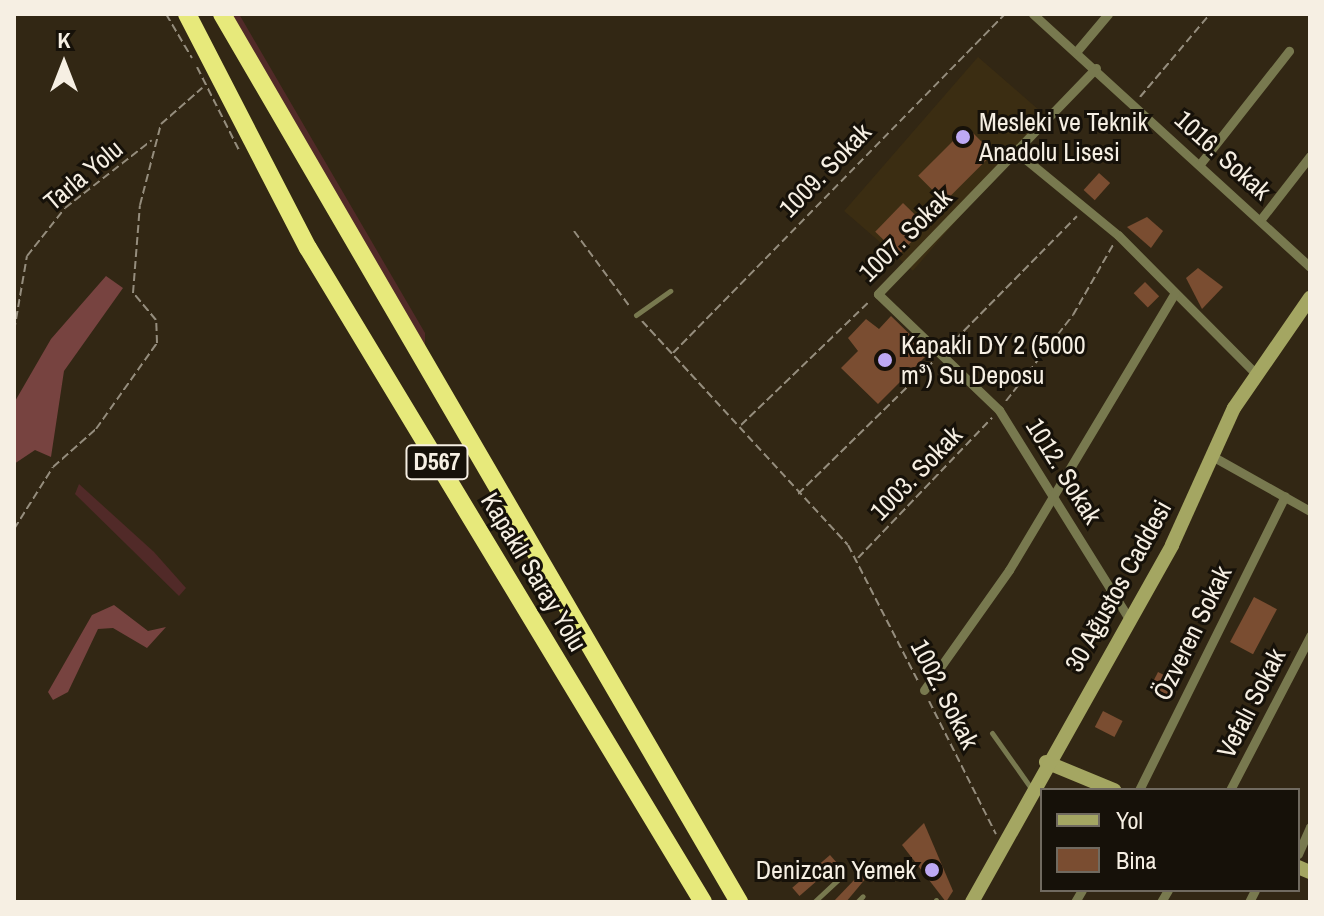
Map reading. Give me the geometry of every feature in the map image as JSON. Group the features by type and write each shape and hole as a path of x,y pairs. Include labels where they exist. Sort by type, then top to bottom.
{"highway":[{"name":"Kapaklı Saray Yolu","path":"187,14 308,248 703,902"},
{"name":"Kapaklı Saray Yolu","path":"222,14 344,235 739,902"}],"street":[{"name":"1016. Sokak","path":"1033,14 1096,68 1310,267"},
{"path":"1076,52 1108,14"},
{"path":"1200,164 1289,51"},
{"name":"1007. Sokak","path":"878,294 1018,153 1096,68"},
{"path":"1018,153 1118,235 1254,372"},
{"path":"1261,219 1310,156"},
{"path":"924,690 1056,493 1175,293"},
{"name":"1012. Sokak","path":"878,294 999,410 1056,493 1128,617"},
{"name":"30 Ağustos Caddesi","path":"974,901 1046,762 1128,617 1254,372 1307,307"},
{"path":"1212,456 1310,511"},
{"name":"Özveren Sokak","path":"1140,788 1285,496"},
{"name":"Vefalı Sokak","path":"1231,788 1310,636"},
{"path":"1046,762 1109,788"},
{"path":"1300,850 1310,827"}],"lane":[{"path":"636,315 670,291"},
{"path":"992,733 1032,789"},
{"path":"814,902 842,876"},
{"path":"857,902 863,896"}],"path":[{"path":"166,14 202,88 247,164"},
{"name":"1009. Sokak","path":"673,354 1005,14"},
{"path":"1134,104 1210,14"},
{"name":"Tarla Yolu","path":"14,331 27,256 65,208 153,140 202,88"},
{"path":"14,529 53,467 96,429 157,343 156,320 133,293 153,140"},
{"name":"1002. Sokak","path":"574,231 636,315 740,426 857,559 1002,847"},
{"name":"1003. Sokak","path":"857,559 999,410 1073,315 1118,235"},
{"name":"1007. Sokak","path":"740,426 878,294"}],"shaded area":[{"path":"229,14 239,14 425,333 425,348"},
{"name":"Mesleki ve Teknik Anadolu Lisesi","path":"978,57 1047,117 913,271 844,211"},
{"path":"106,276 123,288 64,371 51,457 35,450 14,464 14,403 51,339"},
{"path":"79,484 154,552 186,588 179,596 75,494"},
{"path":"114,605 148,631 166,627 147,648 113,628 98,629 68,692 53,700 48,692 92,615"}],"building":[{"path":"967,127 993,153 944,202 918,176"},
{"path":"1099,173 1110,183 1095,200 1084,190"},
{"path":"903,203 927,226 899,255 875,232"},
{"path":"1147,217 1163,231 1151,248 1127,227"},
{"path":"1198,268 1223,287 1202,309 1186,278"},
{"path":"1145,282 1159,296 1148,307 1134,293"},
{"name":"Kapaklı DY 2 (5000 m³) Su Deposu","path":"891,316 929,353 878,404 841,368 858,351 848,338 866,319 879,329"},
{"path":"1254,597 1277,609 1253,654 1230,642"},
{"path":"1158,672 1178,682 1170,696 1151,686"},
{"path":"1103,711 1123,721 1114,737 1095,727"},
{"name":"Denizcan Yemek","path":"924,823 953,891 946,902 902,845"},
{"path":"830,855 837,863 799,896 792,888"},
{"path":"877,865 846,902 833,902 857,877"}],"place":[{"name":"Mesleki ve Teknik Anadolu Lisesi","path":"963,137"},
{"name":"Kapaklı DY 2 (5000 m³) Su Deposu","path":"885,360"},
{"name":"Denizcan Yemek","path":"932,870"}]}
